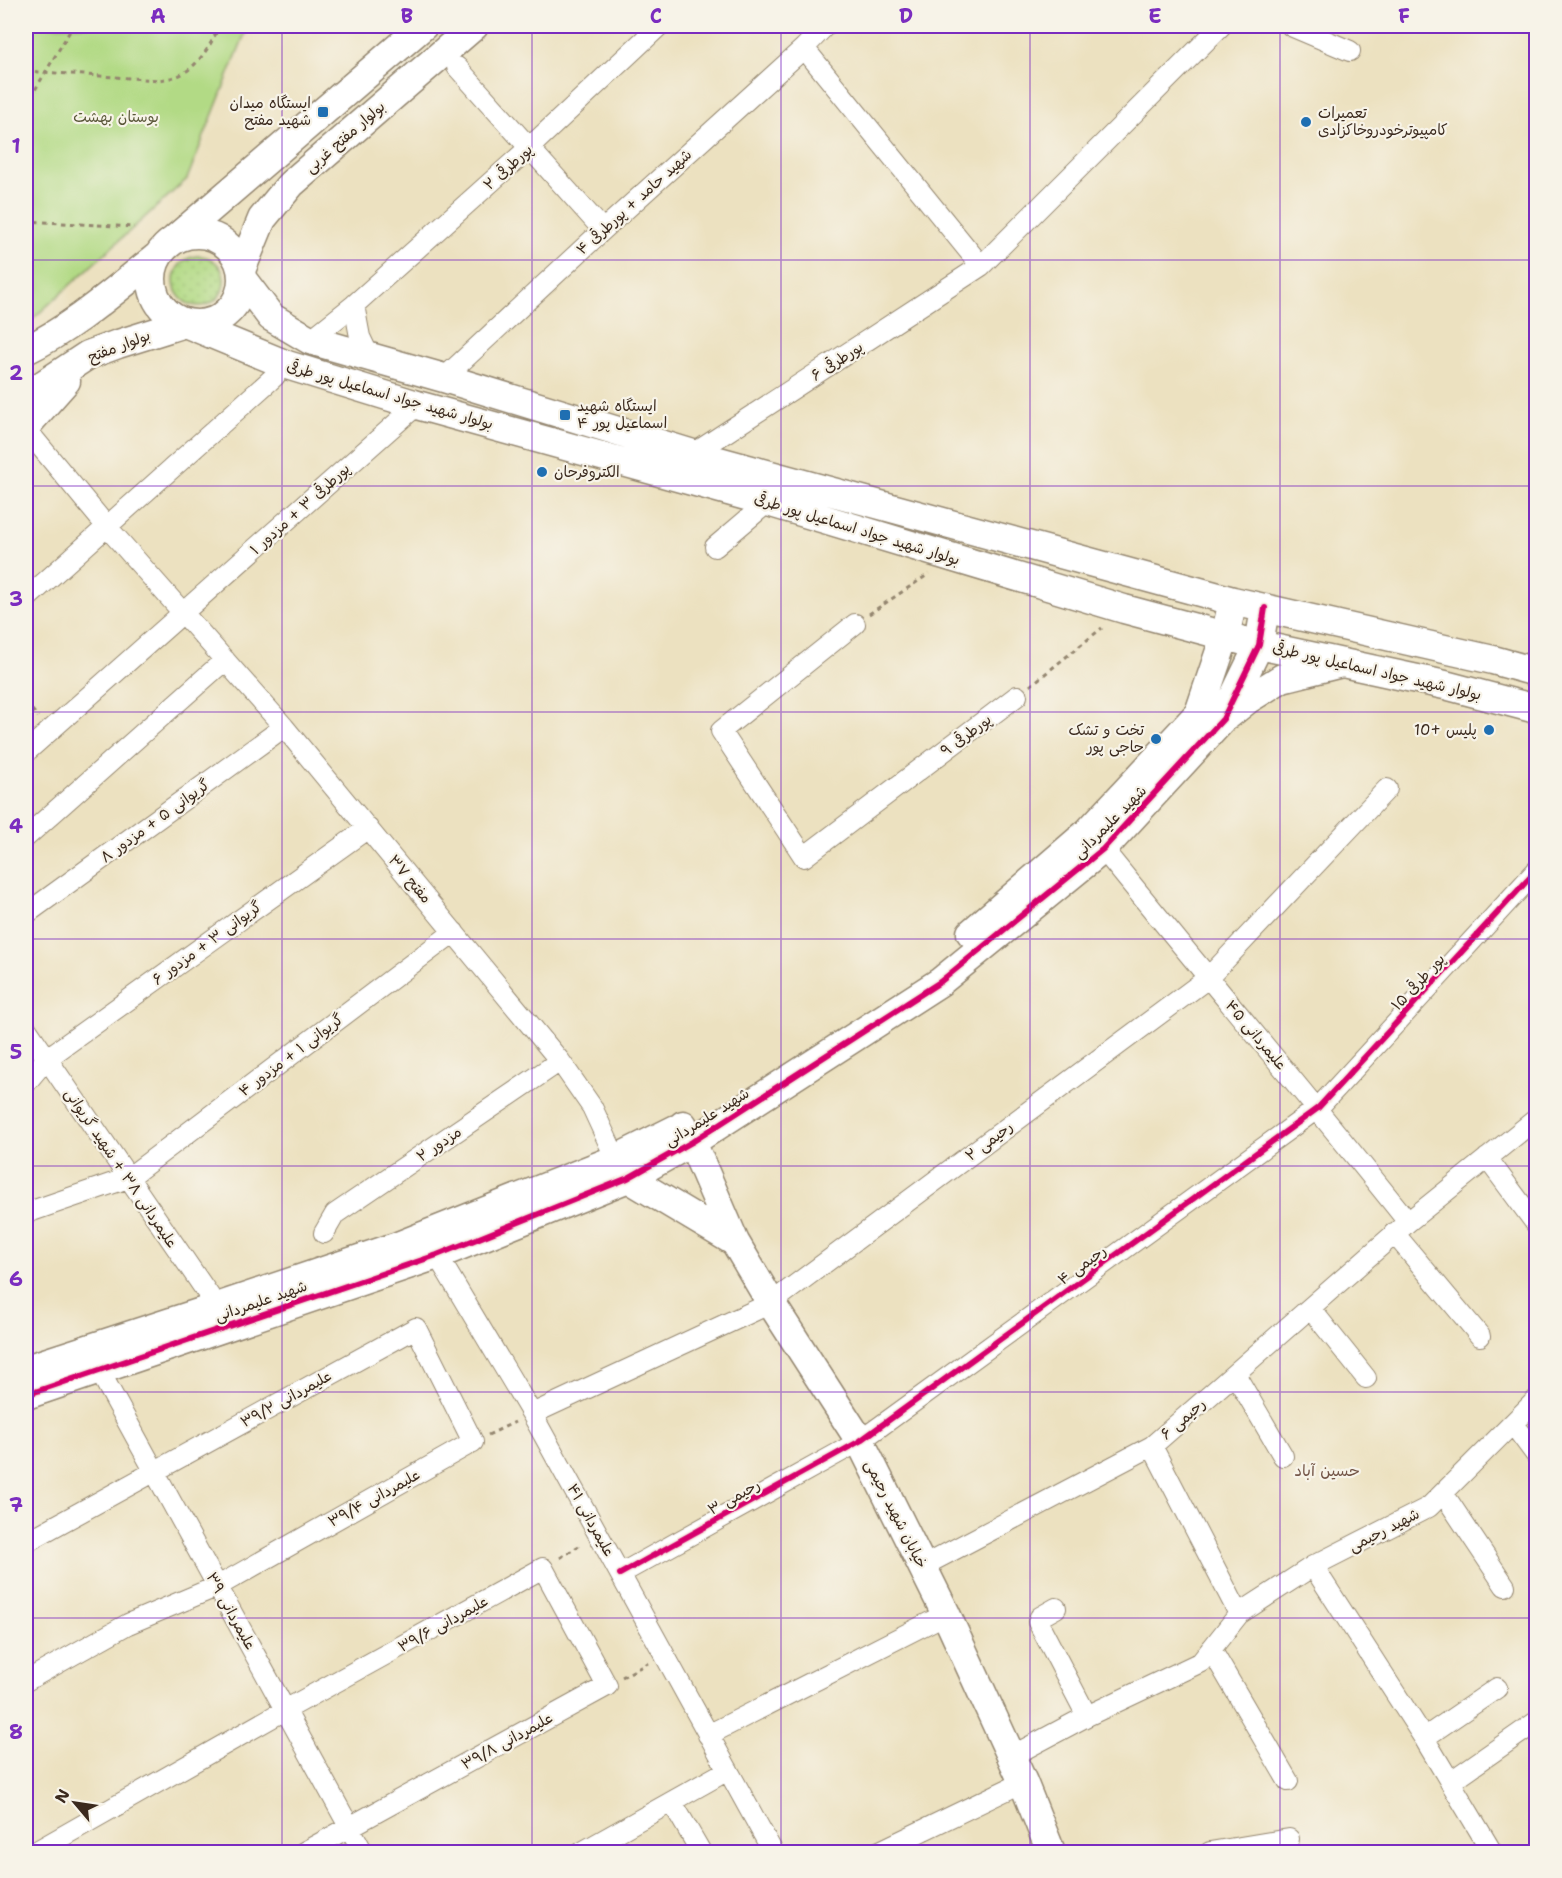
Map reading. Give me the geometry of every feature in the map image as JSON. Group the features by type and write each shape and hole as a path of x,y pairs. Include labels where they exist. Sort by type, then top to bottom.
{"main road":[{"path":"26,350 41,343 88,311 167,248 423,26"},
{"name":"بولوار مفتح غربی","path":"242,274 262,219 291,184 474,26"},
{"path":"186,235 210,235 221,240 237,257 242,274 241,292 236,303 229,312 208,324 196,325 174,319 157,302 153,291 153,267 167,248 186,235"},
{"name":"بولوار شهید جواد اسماعیل پور طرقی","path":"242,274 271,317 310,340 444,378 693,454 1233,601 1481,657 1536,672"},
{"name":"بولوار شهید جواد اسماعیل پور طرقی","path":"185,323 286,365 417,405 768,502 1124,609 1258,645 1347,662 1536,709"},
{"name":"بولوار مفتح","path":"26,396 88,356 185,323"},
{"path":"26,427 88,356"},
{"name":"شهید علیمردانی","path":"1096,841 1199,713 1225,636 1233,601"},
{"name":"شهید علیمردانی","path":"26,1395 96,1359 221,1316 398,1246 433,1244 622,1169 687,1133 746,1086 936,963 1096,841 1223,719 1258,645 1265,608"},
{"path":"1223,719 1247,700 1282,678 1347,662"},
{"name":"خیابان شهید رحیمی","path":"687,1133 735,1242 771,1303 860,1441 946,1614 1051,1852"},
{"path":"622,1169 735,1242"},
{"name":"شهید علیمردانی","path":"26,1369 96,1359"}],"street":[{"name":"پورطرقی ۲","path":"310,340 354,305 529,148 659,26"},
{"name":"شهید حامد + پورطرقی ۴","path":"444,378 804,48 825,26"},
{"name":"پورطرقی ۶","path":"693,454 981,266 1221,26"},
{"path":"1291,26 1350,51"},
{"path":"804,48 981,266"},
{"path":"457,67 603,230"},
{"path":"354,305 360,337 370,358"},
{"path":"26,599 275,376"},
{"name":"پورطرقی ۳ + مزدور ۱","path":"26,752 417,405"},
{"name":"مفتح ۳۷","path":"26,427 107,527 284,727 560,1061 592,1107 622,1169"},
{"path":"715,547 768,502"},
{"name":"پورطرقی ۹","path":"855,624 721,731 804,857 1017,696"},
{"path":"26,837 225,660"},
{"name":"گریوانی ۵ + مزدور ۸","path":"26,914 284,727"},
{"name":"رحیمی ۲","path":"532,1414 771,1303 1208,978 1387,789"},
{"name":"گریوانی ۳ + مزدور ۶","path":"26,1083 46,1059 368,828"},
{"name":"علیمردانی ۴۵","path":"1096,841 1318,1108 1401,1228 1480,1336"},
{"name":"پور طرقی ۱۵","path":"1318,1108 1536,871"},
{"name":"گریوانی ۱ + مزدور ۴","path":"26,1213 128,1178 454,932"},
{"name":"علیمردانی ۳۸ + شهید گریوانی","path":"26,1028 221,1316"},
{"name":"مزدور ۲","path":"324,1233 336,1214 560,1061"},
{"name":"رحیمی ۴","path":"860,1441 1318,1108"},
{"name":"رحیمی ۶","path":"923,1566 1152,1446 1401,1228 1536,1119"},
{"path":"1487,1158 1536,1224"},
{"name":"علیمردانی ۴۱","path":"433,1244 532,1414 773,1852"},
{"path":"1310,1308 1366,1378"},
{"name":"علیمردانی ۳۹/۲","path":"26,1542 416,1328 473,1442"},
{"name":"علیمردانی ۳۹","path":"96,1359 363,1852"},
{"path":"1234,1374 1283,1456"},
{"name":"شهید رحیمی","path":"878,1852 1016,1770 1087,1716 1201,1662 1239,1614 1313,1566 1429,1507 1536,1400"},
{"path":"1513,1424 1536,1455"},
{"name":"رحیمی ۳","path":"620,1574 860,1441"},
{"name":"علیمردانی ۳۹/۴","path":"26,1681 128,1624 218,1586 473,1442"},
{"path":"1152,1446 1239,1614"},
{"path":"1443,1494 1505,1586"},
{"path":"1313,1566 1424,1738 1492,1852"},
{"path":"543,1568 607,1686"},
{"name":"علیمردانی ۳۹/۶","path":"35,1852 285,1710 543,1568"},
{"path":"1056,1608 1040,1617 1038,1622 1087,1716"},
{"path":"708,1735 946,1614"},
{"path":"1211,1649 1288,1781"},
{"name":"علیمردانی ۳۹/۸","path":"304,1852 607,1686"},
{"path":"1424,1738 1497,1688"},
{"path":"1450,1782 1536,1722"},
{"path":"582,1852 728,1770"},
{"path":"672,1802 701,1852"},
{"path":"1210,1852 1289,1839"}],"path":[{"path":"26,105 73,26"},
{"path":"26,71 159,80 179,76 197,62 214,40 219,26"},
{"path":"26,221 134,227"},
{"path":"855,624 952,558"},
{"path":"1017,696 1124,609"},
{"path":"473,1442 532,1414"},
{"path":"543,1568 598,1533"},
{"path":"607,1686 664,1654"}],"green space":[{"name":"بوستان بهشت","path":"26,26 248,26 187,179 26,325"},
{"path":"194,256 204,256 217,263 224,276 224,286 217,299 204,306 194,306 185,302 178,295 174,286 174,276 178,267 185,260"}],"cycle path":[{"path":"26,1395 437,1255 628,1178 692,1142 940,982 1103,849 1223,719 1259,645 1265,608"},
{"path":"620,1574 860,1441 1318,1108 1536,871"}],"place":[{"name":"ایستگاه میدان شهید مفتح","path":"323,112"},
{"name":"تعمیرات کامپیوترخودروخاکزادی","path":"1306,122"},
{"name":"ایستگاه شهید اسماعیل پور ۴","path":"565,415"},
{"name":"الکتروفرحان","path":"542,472"},
{"name":"پلیس +10","path":"1489,730"},
{"name":"تخت و تشک حاجی پور","path":"1156,739"}],"district":[{"name":"حسین آباد","path":"1327,1470"}]}
